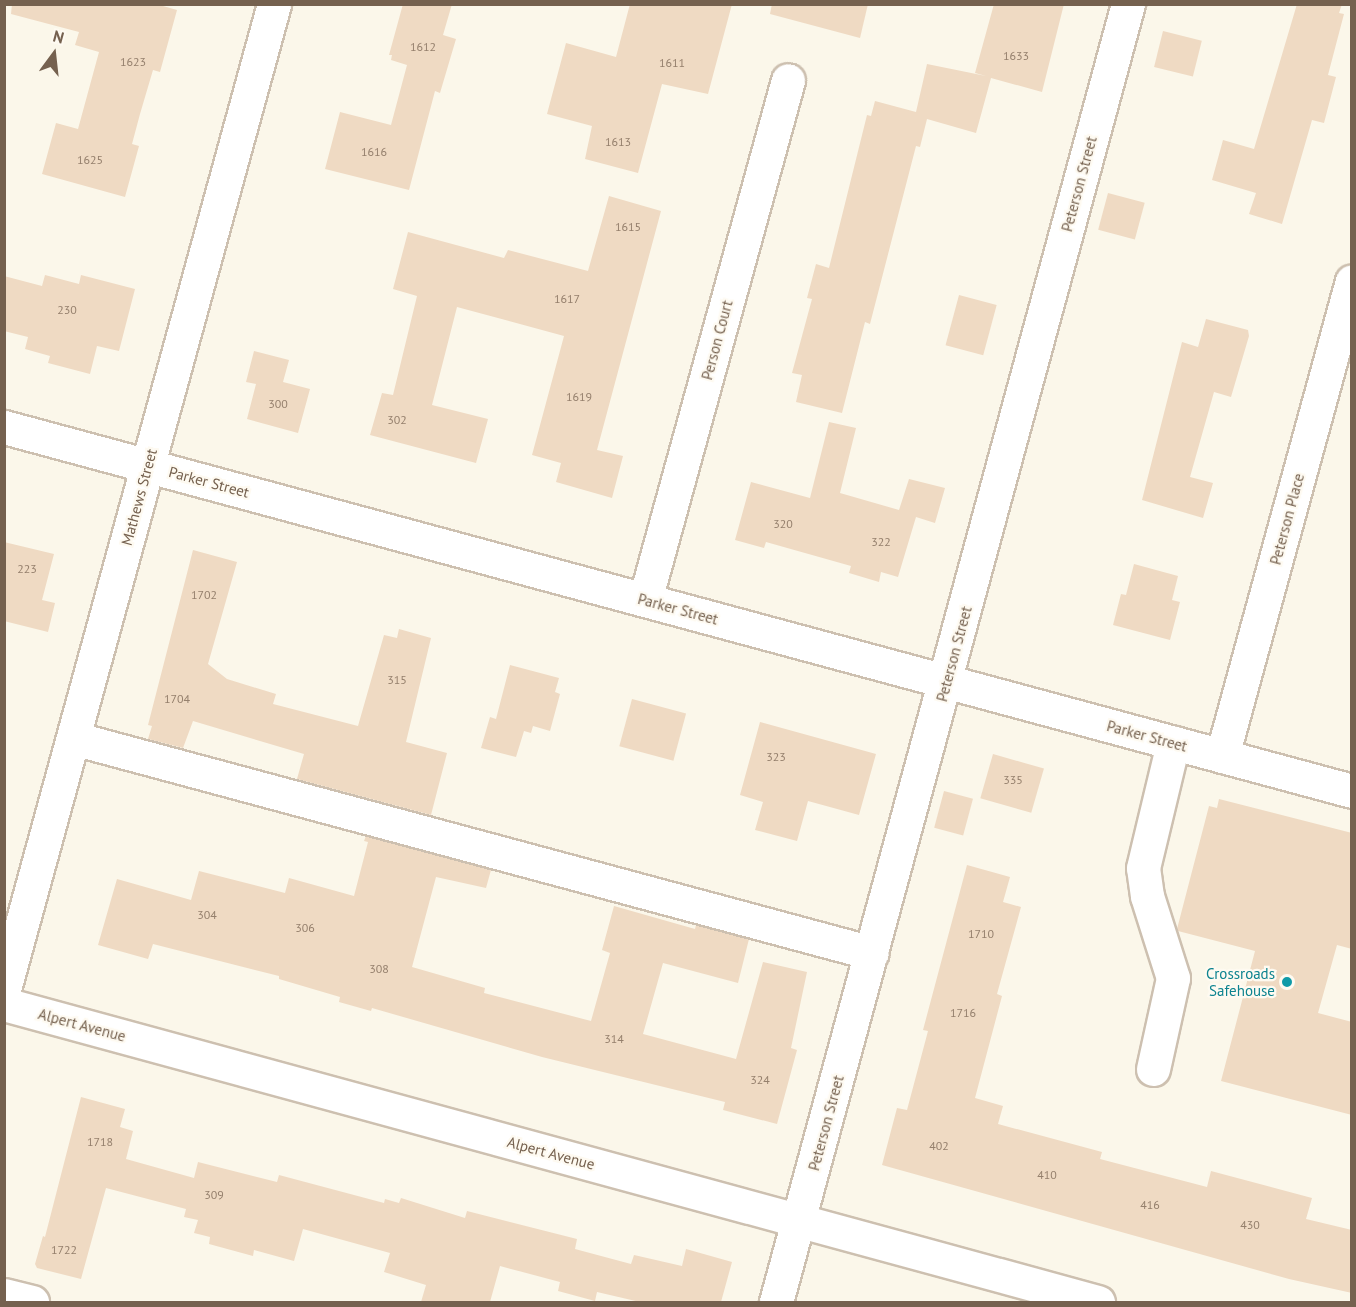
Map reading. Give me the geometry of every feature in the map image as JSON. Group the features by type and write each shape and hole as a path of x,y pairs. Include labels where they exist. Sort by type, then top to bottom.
{"street":[{"name":"Mathews Street","path":"4,989 274,4"},
{"name":"Peterson Street","path":"776,1302 1128,4"},
{"name":"Person Court","path":"645,600 788,80"},
{"name":"Peterson Place","path":"1222,756 1352,282"},
{"name":"Parker Street","path":"4,427 1352,791"},
{"path":"73,738 872,953"},
{"path":"1153,1069 1173,978 1147,896 1143,868 1173,743"},
{"name":"Alpert Avenue","path":"4,1004 1098,1302"},
{"path":"4,1295 32,1302"}],"building":[{"path":"12,4 156,4 177,10 160,72 153,70 140,114 132,144 139,146 125,197 42,174 56,123 78,129 99,52 75,45 79,32 11,14"},
{"path":"403,4 452,4 443,35 456,39 440,93 435,91 409,190 325,169 340,112 391,125 407,65 391,60 392,55 389,55"},
{"path":"630,4 732,4 708,94 662,84 638,173 585,159 592,126 547,114 566,43 616,57"},
{"path":"772,4 868,4 860,38 770,14"},
{"path":"994,4 1064,4 1042,92 991,78 976,133 927,119 920,147 916,146 870,324 865,322 842,413 796,402 802,375 792,373 812,299 807,298 816,264 829,268 867,115 871,116 875,101 916,112 927,64 986,76 975,73"},
{"path":"1297,4 1342,4 1339,13 1344,14 1328,75 1336,77 1324,123 1312,120 1282,224 1249,214 1256,193 1212,180 1223,140 1254,149"},
{"path":"1163,31 1202,41 1193,77 1154,67"},
{"path":"1108,193 1145,203 1135,240 1098,230"},
{"path":"609,196 661,211 597,450 623,456 612,498 556,482 561,463 532,455 564,336 457,307 432,405 488,419 476,463 370,435 382,393 393,395 417,296 393,289 408,232 504,258 508,250 588,271"},
{"path":"45,275 79,284 81,275 135,289 119,351 97,346 90,374 48,363 50,356 25,349 28,337 4,331 4,276 42,286"},
{"path":"959,295 997,305 983,355 946,345"},
{"path":"1206,319 1248,330 1249,336 1231,397 1214,392 1190,477 1213,483 1203,518 1142,500 1182,342 1198,347"},
{"path":"254,351 289,360 283,382 310,389 298,433 247,419 256,384 246,382"},
{"path":"829,422 856,428 840,493 899,510 909,479 945,488 935,523 916,517 898,577 881,572 879,582 849,573 851,566 766,542 764,548 735,540 751,482 810,498"},
{"path":"4,542 54,554 42,600 55,603 48,632 4,621"},
{"path":"193,550 237,562 208,664 227,679 276,694 273,704 358,726 384,635 397,638 399,629 431,638 406,742 447,753 431,815 297,779 304,754 193,721 183,748 148,739 152,726 148,725"},
{"path":"1134,564 1178,576 1172,600 1180,602 1170,640 1113,625 1121,594 1126,595"},
{"path":"510,665 559,678 555,692 560,694 550,731 533,726 531,733 524,731 516,757 481,748 490,717 496,719"},
{"path":"632,699 686,713 673,761 619,746"},
{"path":"760,722 876,754 859,815 808,801 797,841 755,830 763,802 740,795"},
{"path":"993,754 1044,769 1031,813 980,798"},
{"path":"944,791 973,799 963,835 934,828"},
{"name":"Crossroads Safehouse","path":"1219,799 1352,833 1352,949 1337,945 1318,1013 1352,1022 1352,1115 1221,1081 1255,951 1177,929 1209,806 1217,808"},
{"path":"366,836 491,870 486,888 436,877 412,967 485,988 484,993 591,1021 610,953 602,950 614,906 695,929 696,925 749,939 738,983 663,963 643,1034 736,1059 763,962 807,972 791,1048 797,1050 777,1124 723,1110 725,1102 542,1057 372,1008 371,1011 339,1002 340,997 279,979 279,976 153,944 148,959 98,945 117,879 191,900 199,871 285,893 289,878 354,896 368,842 364,841"},
{"path":"967,865 1010,877 1003,902 1021,907 997,994 1002,996 975,1098 1003,1106 998,1124 1102,1152 1100,1159 1207,1187 1211,1171 1312,1198 1306,1219 1352,1230 1352,1293 1289,1279 882,1165 897,1108 907,1110 928,1031 923,1030"},
{"path":"81,1097 125,1109 120,1127 133,1131 126,1159 194,1178 198,1162 277,1182 279,1175 384,1203 385,1199 399,1203 401,1198 465,1218 467,1211 577,1239 575,1249 631,1264 634,1255 682,1266 686,1249 732,1262 721,1302 640,1302 597,1292 595,1301 558,1291 560,1282 500,1266 490,1302 421,1302 426,1285 384,1272 390,1253 303,1229 294,1261 254,1250 253,1256 209,1244 210,1237 194,1233 198,1220 184,1217 186,1209 106,1188 81,1279 37,1268 35,1264 43,1236 45,1237"}],"place":[{"name":"Crossroads Safehouse","path":"1287,982"}]}
